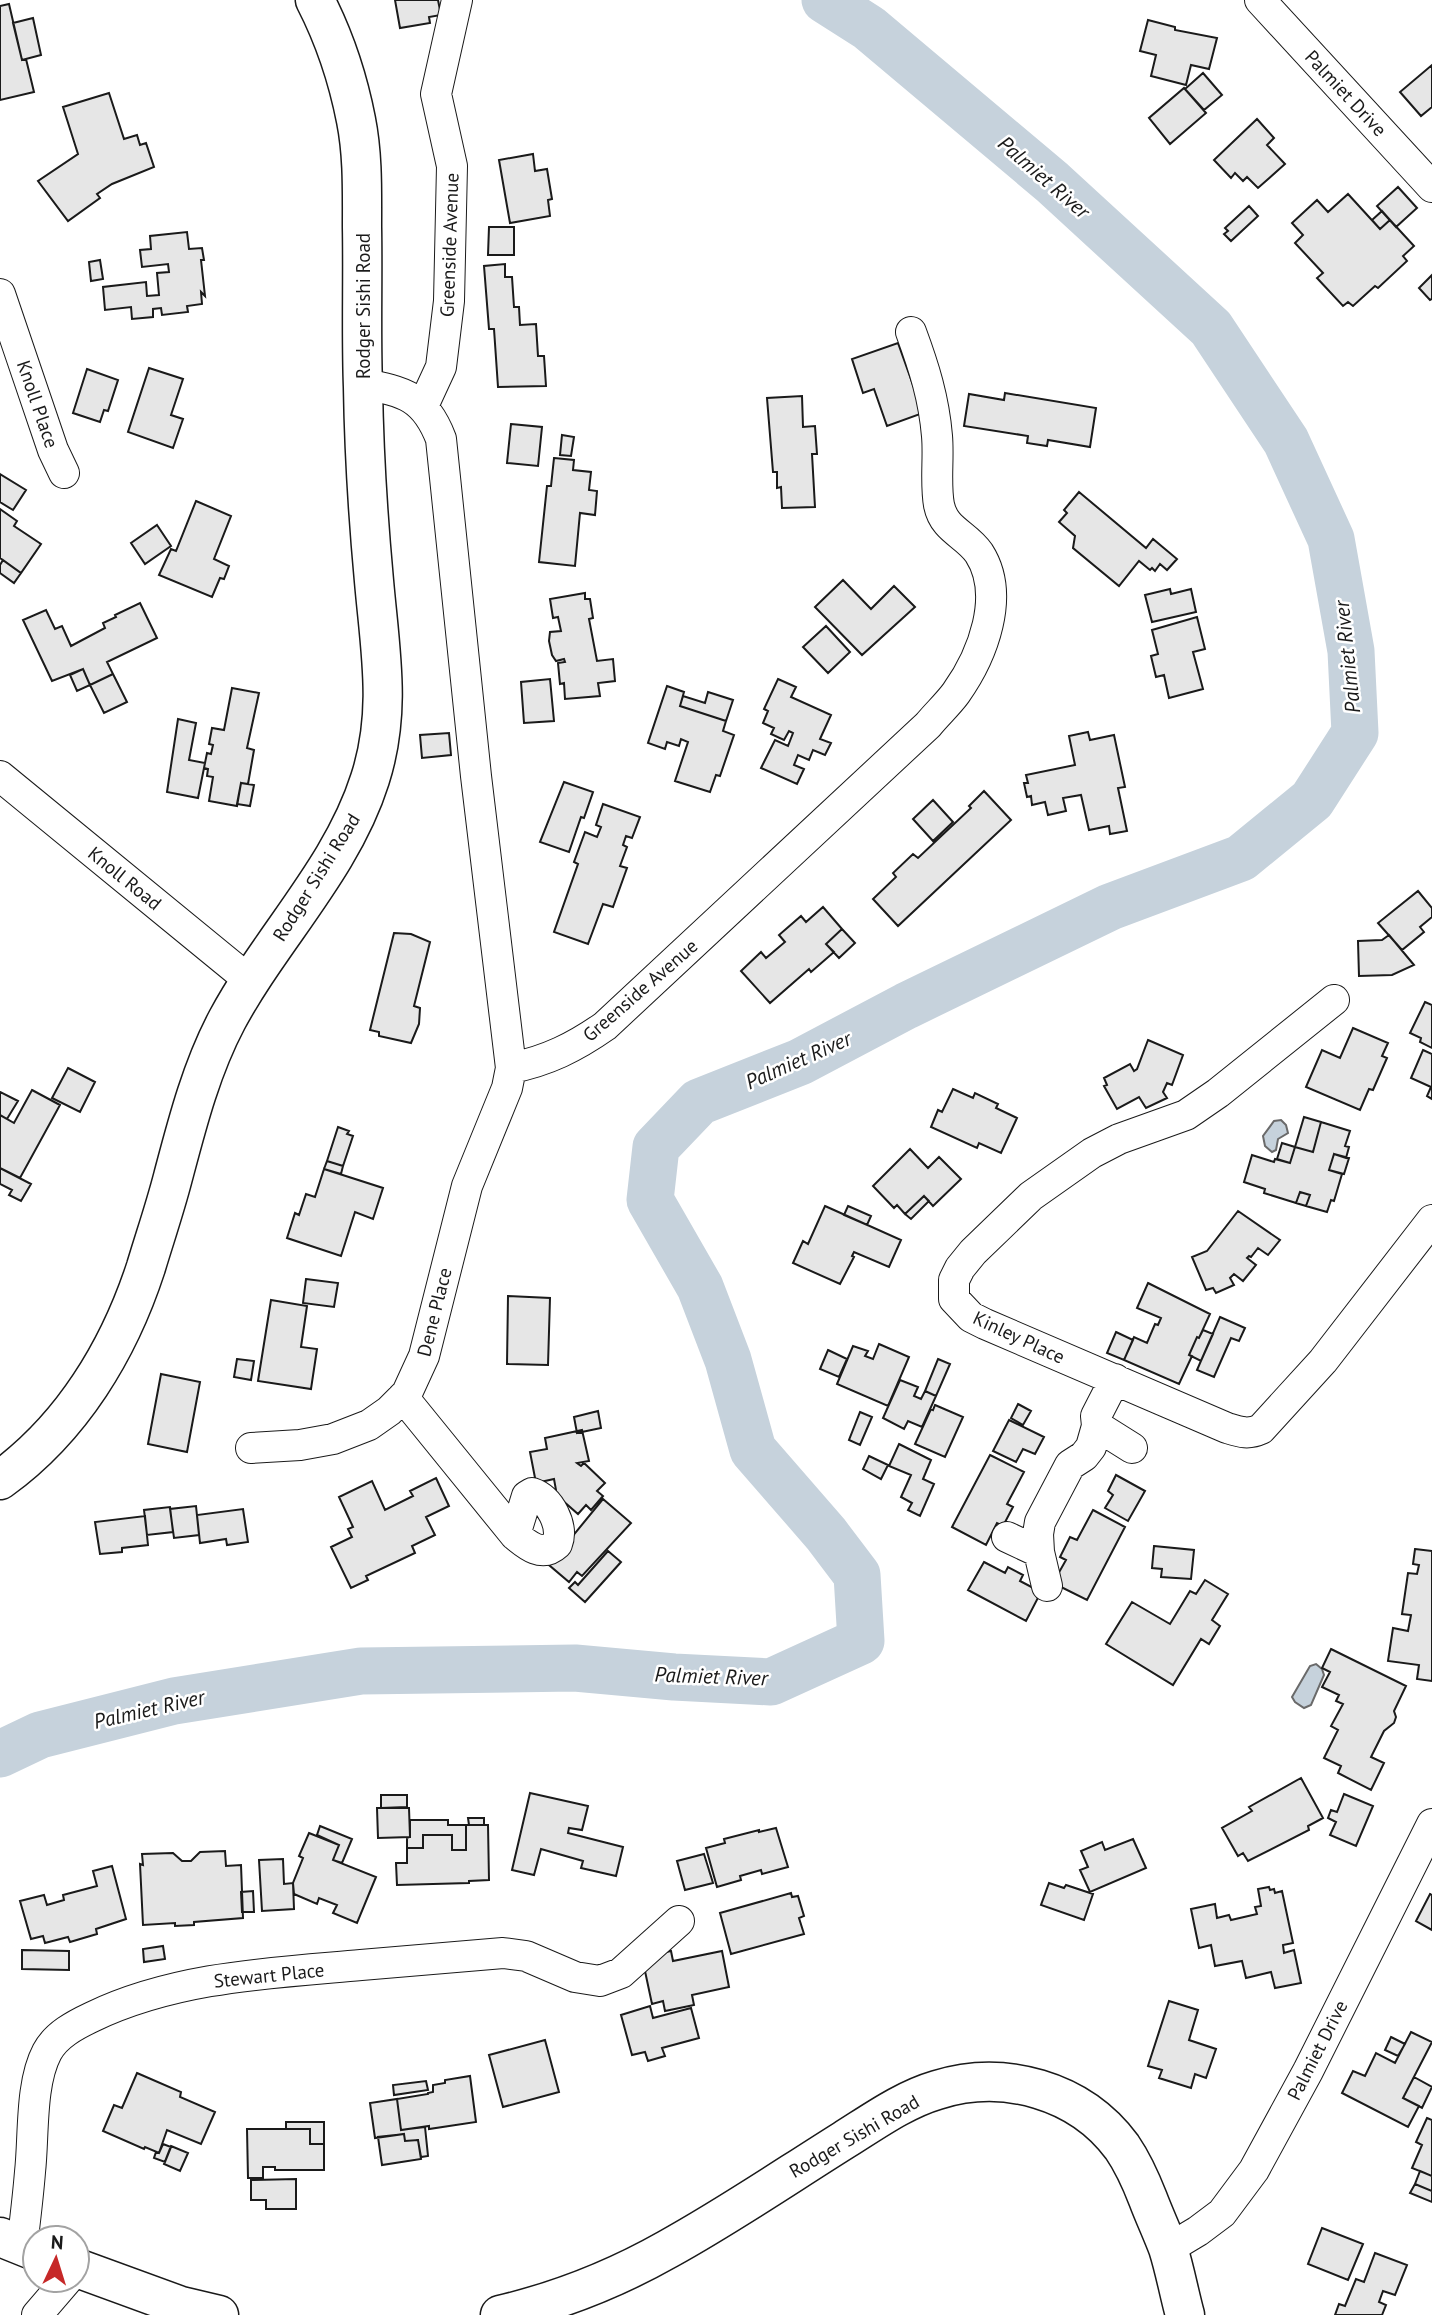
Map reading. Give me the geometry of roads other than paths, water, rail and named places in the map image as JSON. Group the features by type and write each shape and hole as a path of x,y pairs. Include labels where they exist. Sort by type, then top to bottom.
{"main road":[{"name":"Rodger Sishi Road","path":"0,1480 32,1455 57,1427 95,1380 120,1334 143,1277 196,1090 225,1024 249,980 337,850 370,780 380,742 384,707 383,685 366,474 363,384 362,173 356,121 343,69 315,0"},
{"name":"Rodger Sishi Road","path":"500,2315 533,2307 605,2281 668,2249 893,2110 936,2090 994,2082 1050,2091 1084,2109 1107,2129 1130,2160 1168,2249 1185,2315"},
{"path":"91,2277 181,2306 219,2315"}],"street":[{"name":"Greenside Avenue","path":"424,406 440,367 449,301 452,166 436,94 457,0"},
{"name":"Palmiet Drive","path":"1260,0 1432,187"},
{"name":"Knoll Place","path":"0,294 53,450 64,473"},
{"name":"Greenside Avenue","path":"511,1068 556,1056 605,1026 928,725 956,693 974,662 985,633 990,610 991,584 988,569 977,550 944,521 939,502 933,400 911,332"},
{"path":"363,384 391,388 424,406 441,439 476,776 511,1068"},
{"name":"Knoll Road","path":"0,775 249,980"},
{"name":"Kinley Place","path":"1334,1000 1219,1093 1186,1115 1119,1139 1092,1153 1031,1196 960,1268 954,1280 954,1299 971,1317 1227,1428 1252,1433 1261,1429 1323,1362 1432,1220"},
{"name":"Dene Place","path":"251,1448 300,1445 333,1439 369,1425 403,1397 424,1356 467,1186 507,1088 511,1068"},
{"path":"1047,1586 1039,1552 1040,1522 1070,1465 1084,1456 1091,1447 1097,1421 1115,1379"},
{"path":"403,1397 515,1535"},
{"path":"1097,1421 1132,1448"},
{"path":"1007,1537 1039,1552"},
{"name":"Palmiet Drive","path":"1168,2249 1222,2213 1254,2171 1308,2071 1432,1824"},
{"name":"Stewart Place","path":"19,2245 39,2080 47,2052 58,2038 74,2026 111,2008 191,1984 260,1974 503,1953 526,1956 576,1977 600,1982 621,1973 679,1921"},
{"path":"37,2315 56,2294"}],"waterway":[{"name":"Palmiet River","path":"0,1754 40,1735 174,1701 361,1671 575,1668 771,1682 861,1641 857,1575 826,1534 753,1450 728,1360 700,1287 650,1200 656,1147 699,1102 800,1062 906,1006 1110,907 1241,858 1312,800 1355,733 1351,651 1331,539 1286,441 1211,328 1052,182 869,28 825,0"}]}
